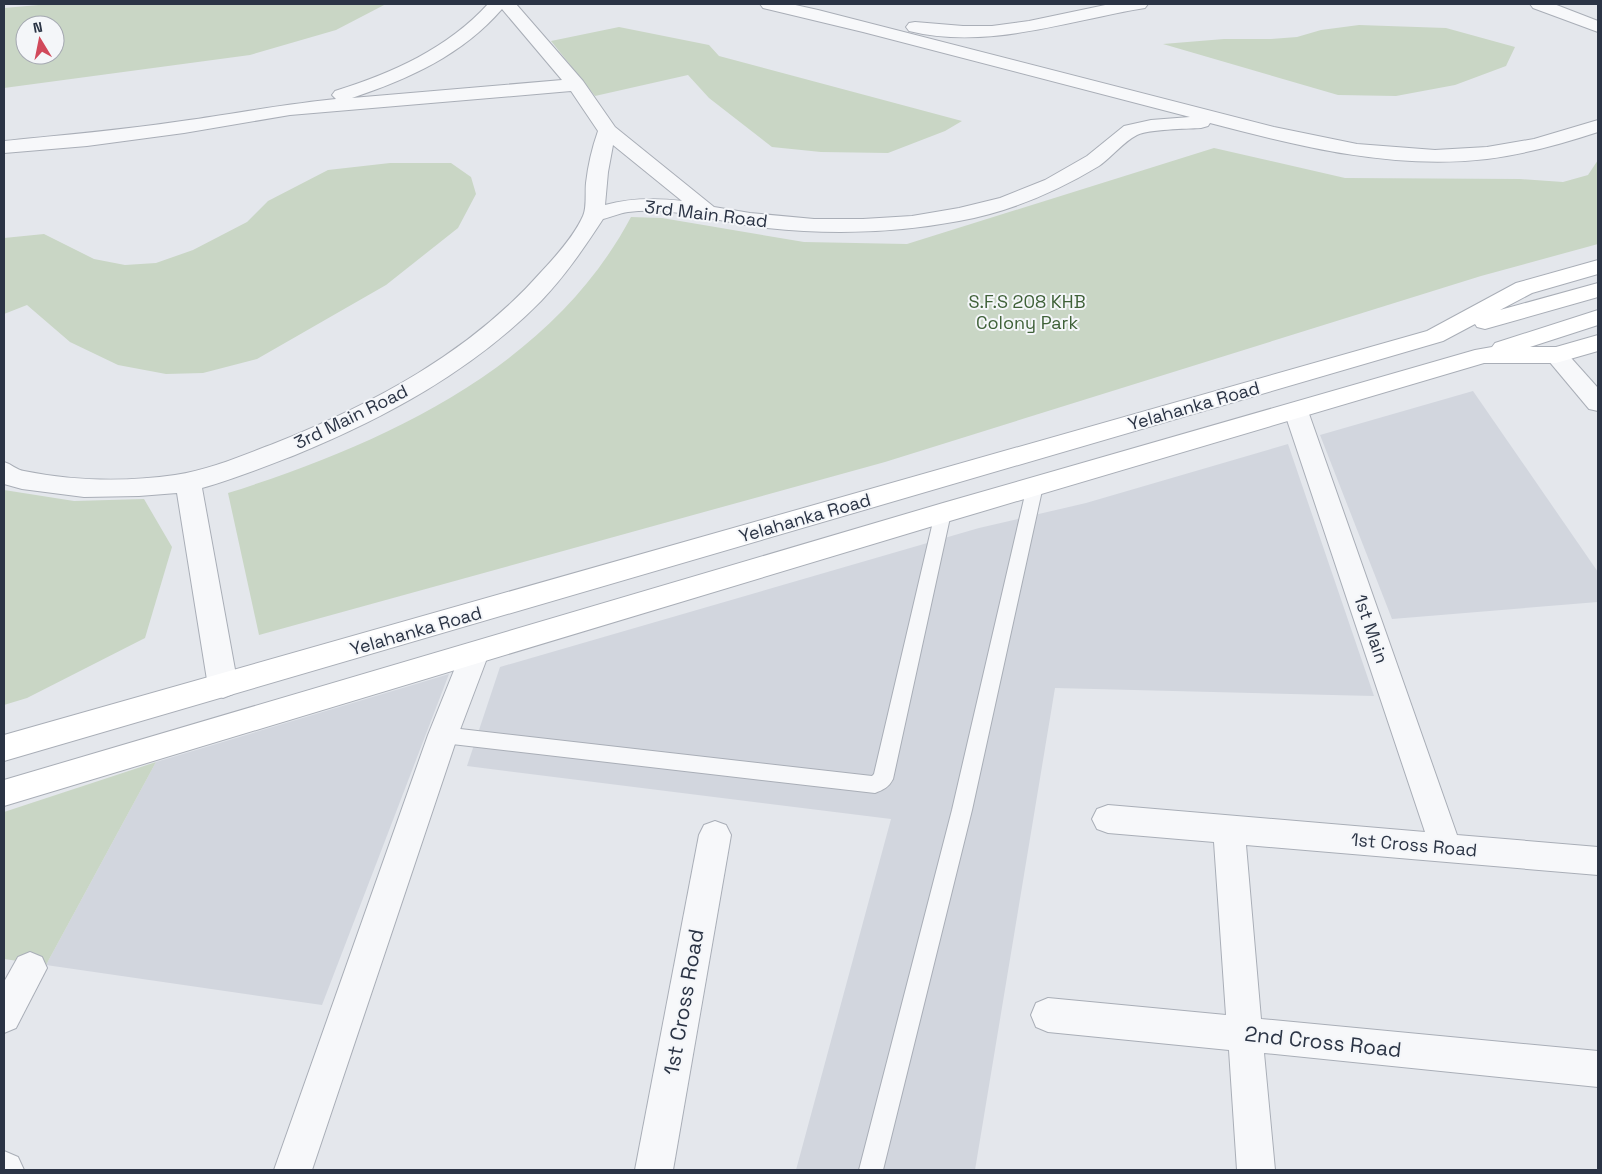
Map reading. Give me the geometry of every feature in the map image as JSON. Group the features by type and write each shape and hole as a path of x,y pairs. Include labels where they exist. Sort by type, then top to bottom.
{"main road":[{"name":"Yelahanka Road","path":"4,748 1435,336 1524,288 1598,268"},
{"path":"1435,336 1598,290"},
{"path":"1483,355 1598,317"},
{"name":"Yelahanka Road","path":"4,793 943,513 1483,355 1556,355 1598,343"}],"street":[{"path":"290,109 354,92 410,69 456,42 475,27 497,4"},
{"path":"507,4 576,85 608,131 710,213"},
{"path":"769,4 844,20 1104,90 1317,143 1414,155 1479,153 1510,150 1546,142 1598,126"},
{"path":"844,20 932,29 991,31 1043,24 1108,8 1139,4"},
{"path":"1539,4 1598,27"},
{"path":"1009,65 1010,56 1019,39 1043,24"},
{"path":"4,147 106,137 290,109 576,85"},
{"path":"1104,90 1129,117 1131,130 1173,124 1242,124"},
{"name":"3rd Main Road","path":"4,471 16,479 84,489 158,486 188,482 293,446 379,406 428,378 487,337 532,298 574,249 595,215 628,206 660,206 747,220 828,226 885,224 947,216 993,205 1047,186 1095,160 1131,130"},
{"path":"595,215 594,197 599,156 608,131"},
{"path":"1556,355 1598,403"},
{"name":"1st Main","path":"1296,411 1446,848"},
{"path":"188,482 223,686"},
{"path":"292,1170 443,735 475,653"},
{"name":"1st Cross Road","path":"1108,819 1598,861"},
{"path":"1229,830 1256,1170"},
{"name":"1st Cross Road","path":"654,1170 714,834"},
{"path":"4,1016 30,968"},
{"name":"2nd Cross Road","path":"1048,1015 1598,1069"}],"lane":[{"path":"871,1170 962,810 1035,486"},
{"path":"443,735 875,785 880,783 883,778 943,513"}],"shaded area":[{"path":"1473,391 1598,572 1598,602 1392,619 1320,435"},
{"path":"1288,444 1374,696 1055,688 975,1170 796,1170 891,819 467,766 500,667 979,528 1086,503"},
{"path":"449,674 322,1005 46,965 156,762"}],"green space":[{"path":"50,4 386,4 336,30 250,55 4,88 4,8"},
{"path":"1359,25 1446,28 1515,47 1506,66 1455,85 1396,96 1338,95 1163,44 1224,39 1297,37 1321,30"},
{"path":"619,27 709,45 719,56 962,121 945,131 888,153 821,152 772,147 709,98 688,75 595,96 551,41"},
{"name":"S.F.S 208 KHB Colony Park","path":"1214,148 1345,178 1520,179 1563,182 1588,175 1598,160 1598,244 1481,276 885,462 259,635 228,493 287,473 345,450 403,424 458,393 509,358 556,317 597,270 631,217 662,218 804,242 907,244"},
{"path":"390,163 451,163 471,177 476,194 458,228 386,285 257,359 203,373 166,374 118,365 70,342 27,305 4,314 4,238 44,234 94,259 125,265 156,263 193,250 247,222 268,201 328,170"},
{"path":"4,490 74,501 144,499 172,547 145,638 27,698 4,705"},
{"path":"156,762 46,965 4,959 4,812"}]}
